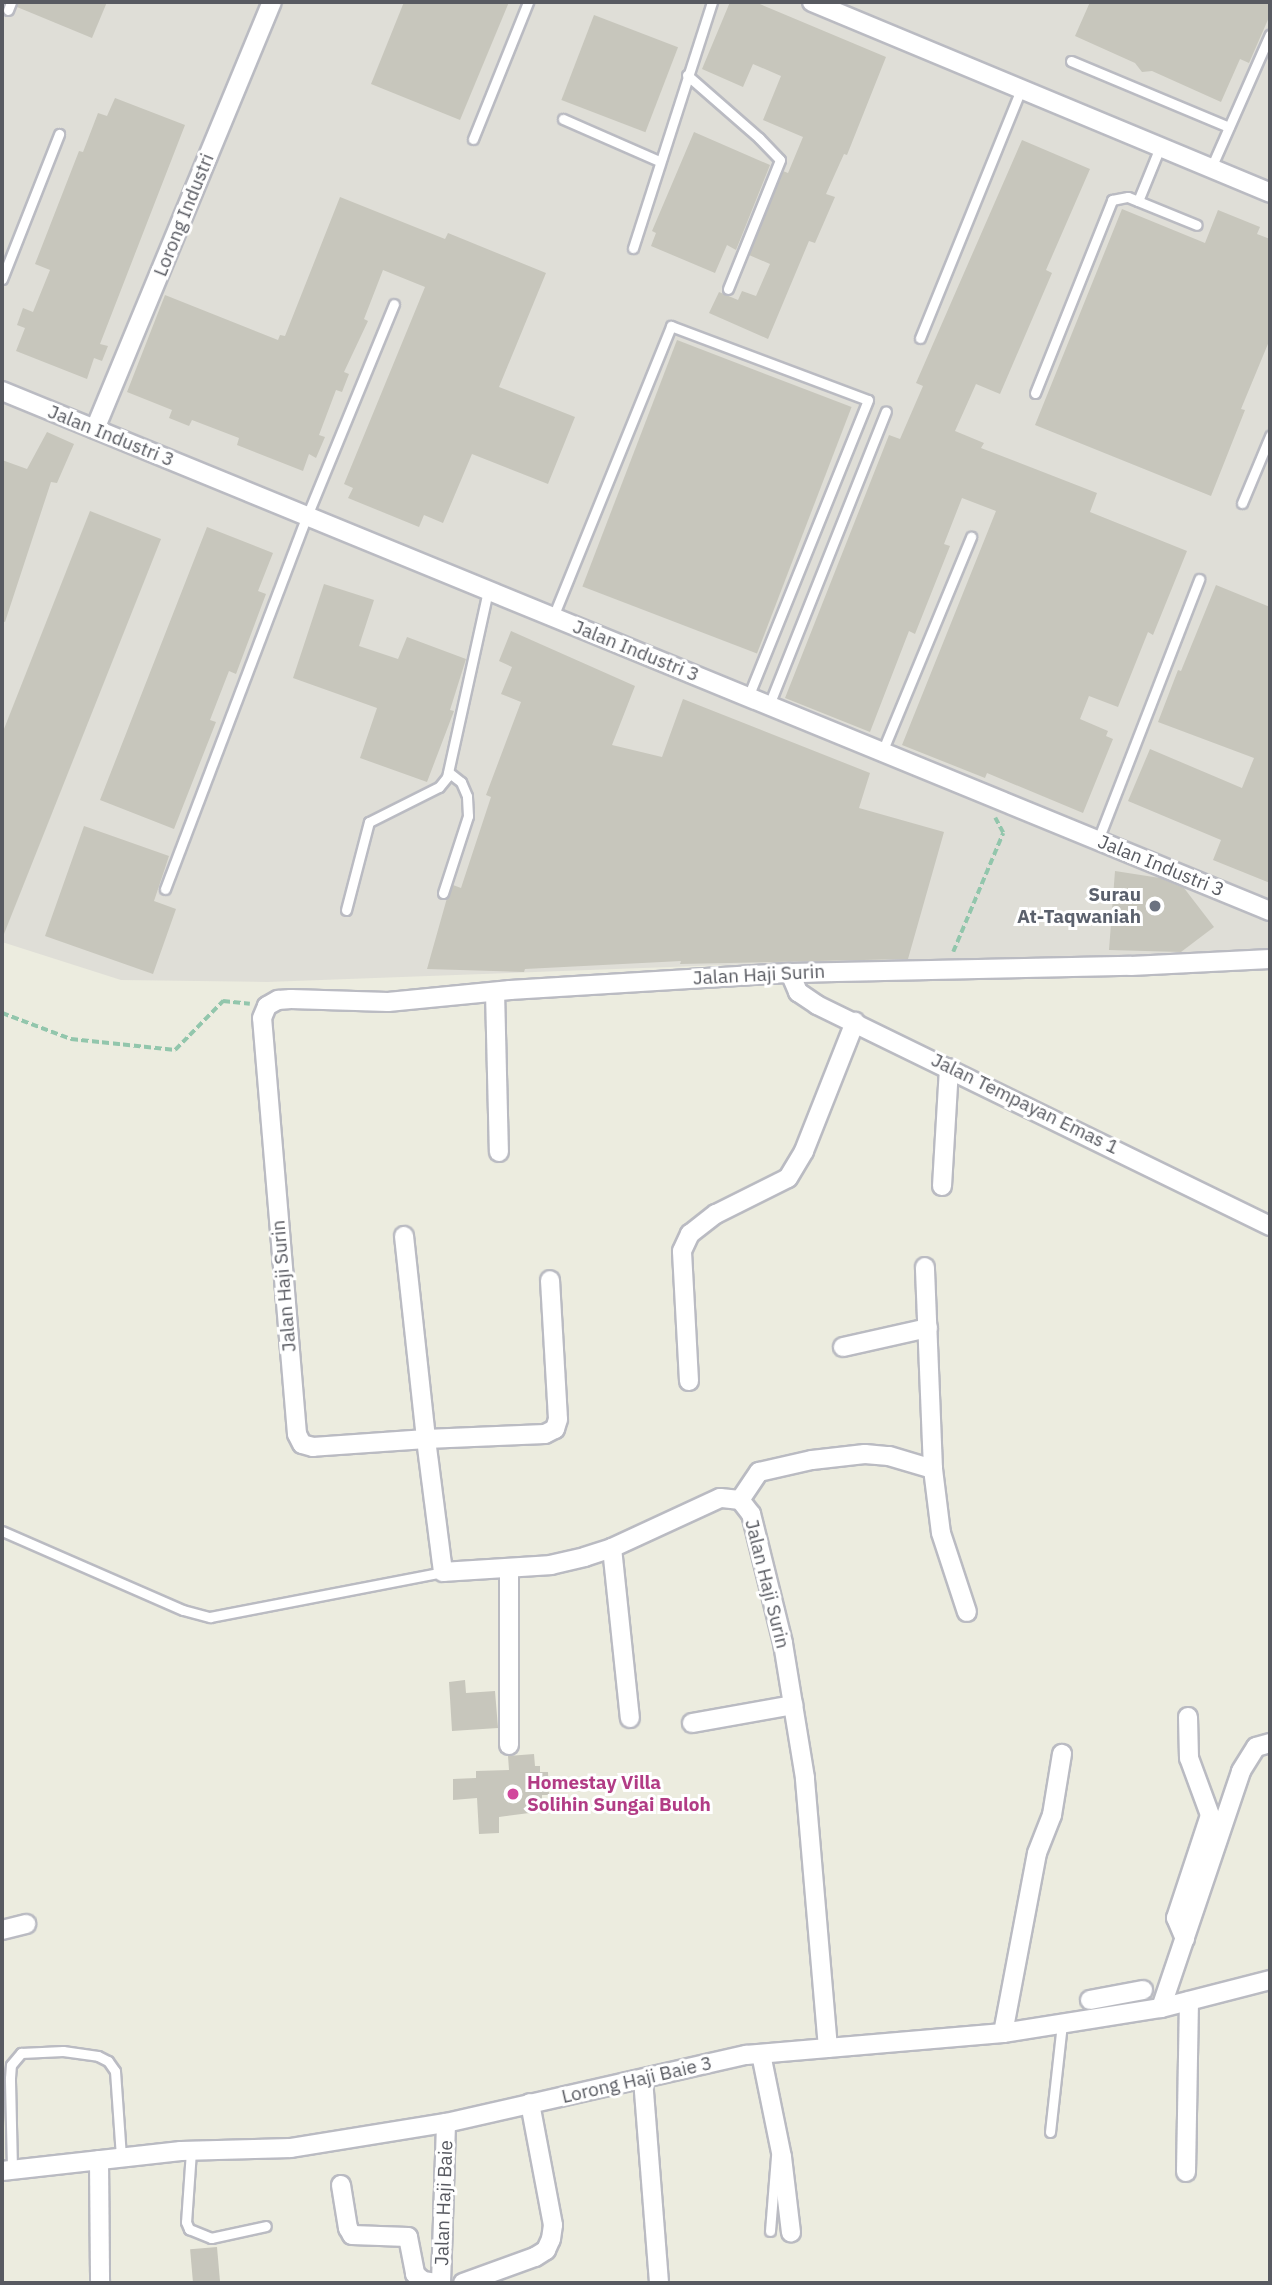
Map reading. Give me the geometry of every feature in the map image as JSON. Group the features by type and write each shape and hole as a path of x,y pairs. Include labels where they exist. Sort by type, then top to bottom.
{"street":[{"name":"Lorong Industri","path":"96,429 272,2"},
{"path":"812,2 832,6 1021,89 1270,193"},
{"name":"Jalan Industri 3","path":"2,391 1270,911"},
{"name":"Jalan Haji Surin","path":"426,1439 313,1447 298,1440 261,1032 262,1018 267,1006 278,1000 290,999 388,1002 495,992 790,973 1130,966 1270,958"},
{"name":"Jalan Tempayan Emas 1","path":"790,973 795,988 802,996 1270,1226"},
{"path":"495,992 499,1152"},
{"path":"689,1381 682,1251 690,1234 716,1214 788,1178 804,1151 855,1022"},
{"path":"942,1186 949,1068"},
{"path":"404,1236 443,1572"},
{"path":"925,1267 933,1469 941,1533 967,1612"},
{"path":"426,1439 545,1434 555,1429 558,1419 551,1280"},
{"path":"843,1347 928,1328"},
{"path":"740,1500 759,1472 812,1460 865,1454 889,1456 933,1469"},
{"name":"Jalan Haji Surin","path":"443,1572 551,1565 611,1548 720,1498 740,1500 751,1514 758,1532 783,1643 805,1778 828,2048"},
{"path":"611,1548 630,1718"},
{"path":"509,1569 509,1745"},
{"path":"692,1723 793,1705"},
{"path":"1185,1939 1176,1919 1210,1815 1189,1758 1188,1717"},
{"path":"1161,2008 1241,1771 1256,1747 1270,1743"},
{"path":"1003,2033 1037,1853 1052,1815 1062,1754"},
{"path":"2,1930 26,1924"},
{"name":"Lorong Haji Baie 3","path":"7,2170 191,2151 291,2148 446,2123 761,2054 1003,2033 1161,2008 1270,1980"},
{"path":"1090,2000 1143,1990"},
{"path":"1118,1995 1118,2016"},
{"path":"1186,2172 1189,2001"},
{"path":"761,2054 779,2139 791,2232"},
{"path":"643,2079 659,2283"},
{"path":"463,2283 535,2257 546,2250 551,2239 553,2225 530,2103"},
{"name":"Jalan Haji Baie","path":"440,2283 446,2123"},
{"path":"99,2160 100,2283"},
{"path":"341,2185 348,2228 352,2235 408,2238 415,2274 424,2281 440,2283"}],"lane":[{"path":"473,139 528,2"},
{"path":"633,248 659,160 712,2"},
{"path":"1211,168 1270,34"},
{"path":"1071,61 1229,127"},
{"path":"687,75 760,138 780,160 728,289"},
{"path":"920,338 1021,89"},
{"path":"563,119 659,160"},
{"path":"2,279 59,134"},
{"path":"1138,201 1160,147"},
{"path":"1035,393 1109,205 1122,196 1198,225"},
{"path":"165,889 307,516 394,304"},
{"path":"553,617 671,326 868,400 748,697"},
{"path":"769,705 886,411"},
{"path":"1242,503 1270,436"},
{"path":"882,752 971,537"},
{"path":"1098,841 1199,579"},
{"path":"346,910 369,822 439,787 448,772 488,590"},
{"path":"443,893 468,816 461,782 448,772"},
{"path":"2,1531 183,1610 210,1617 443,1572"},
{"path":"1050,2132 1062,2024"},
{"path":"7,2170 11,2065 20,2053 63,2051 98,2056 108,2061 115,2071 121,2157"},
{"path":"769,2231 779,2139"},
{"path":"191,2151 186,2222 189,2230 211,2238 266,2227"}],"path":[{"path":"946,970 1003,833 980,791"},
{"path":"2,1013 71,1039 175,1050 223,1001 267,1006"}],"shaded area":[{"path":"2,2 1270,2 1270,959 775,963 267,982 121,980 2,942"}],"building":[{"path":"18,2 107,2 92,38 17,7"},
{"path":"404,2 509,2 460,120 371,84"},
{"path":"730,2 755,2 886,57 847,155 844,154 826,194 835,197 815,243 809,241 768,339 709,313 719,292 738,300 742,291 756,296 770,264 749,255 783,171 788,173 803,137 763,120 781,76 753,64 743,87 702,69"},
{"path":"1090,2 1270,2 1270,15 1249,63 1240,59 1221,102 1152,71 1142,72 1135,63 1075,36"},
{"path":"594,15 678,47 645,132 561,100"},
{"path":"115,98 185,125 100,344 108,346 102,361 94,358 87,379 16,351 25,328 17,325 23,308 33,312 50,270 35,264 79,151 83,152 98,113 107,116"},
{"path":"694,132 770,165 736,250 727,245 715,273 651,246 656,233 652,231"},
{"path":"1022,140 1090,169 1046,270 1052,273 1000,394 976,384 955,431 984,443 981,448 1097,493 1090,512 1187,551 1153,635 1148,632 1118,707 1089,696 1080,719 1108,731 1106,736 1113,739 1083,813 987,773 985,778 902,745 996,511 962,498 944,544 950,546 915,634 909,631 870,732 785,698 889,435 900,439 923,386 916,383"},
{"path":"340,197 445,239 448,233 546,273 499,387 575,417 548,484 472,454 443,523 424,515 419,527 348,498 353,488 344,484 425,287 383,270 364,319 368,321 344,372 349,374 342,392 336,390 319,435 325,437 316,458 309,454 303,471 237,445 239,438 192,420 189,426 169,418 172,410 127,392 165,295 278,340 280,335 285,336"},
{"path":"1122,209 1205,243 1218,210 1260,227 1257,234 1270,239 1270,339 1241,409 1245,410 1211,496 1035,425"},
{"path":"677,340 852,407 757,653 582,586"},
{"path":"47,432 74,444 57,483 51,482 5,622 2,621 2,460 27,469"},
{"path":"90,511 161,539 2,939 2,734"},
{"path":"207,527 273,553 258,591 266,594 236,674 229,671 210,720 216,722 174,829 100,800"},
{"path":"324,584 374,600 359,646 398,659 407,637 466,659 450,710 454,711 427,782 360,758 377,708 293,678"},
{"path":"1216,585 1270,607 1270,883 1213,860 1221,840 1128,801 1150,749 1242,788 1254,758 1158,722"},
{"path":"511,631 635,686 612,745 662,757 683,699 870,773 859,808 944,832 908,959 680,964 681,961 525,969 524,972 427,969 447,898 453,885 461,888 491,797 486,795 521,702 501,694 512,667 499,661"},
{"path":"84,826 169,856 154,901 176,909 153,974 45,936"},
{"name":"Surau At-Taqwaniah","path":"1115,871 1160,878 1184,888 1214,927 1181,952 1109,950"},
{"path":"465,1680 466,1693 495,1691 498,1728 452,1731 449,1682"},
{"name":"Homestay Villa Solihin Sungai Buloh","path":"534,1754 535,1766 540,1766 540,1772 548,1772 549,1795 542,1795 542,1803 537,1803 537,1812 499,1817 499,1833 479,1834 477,1798 453,1800 453,1779 476,1778 476,1771 509,1770 508,1756"},
{"path":"217,2247 220,2283 193,2283 190,2249"}],"place":[{"name":"Surau At-Taqwaniah","path":"1155,906"},
{"name":"Homestay Villa Solihin Sungai Buloh","path":"513,1794"}]}
